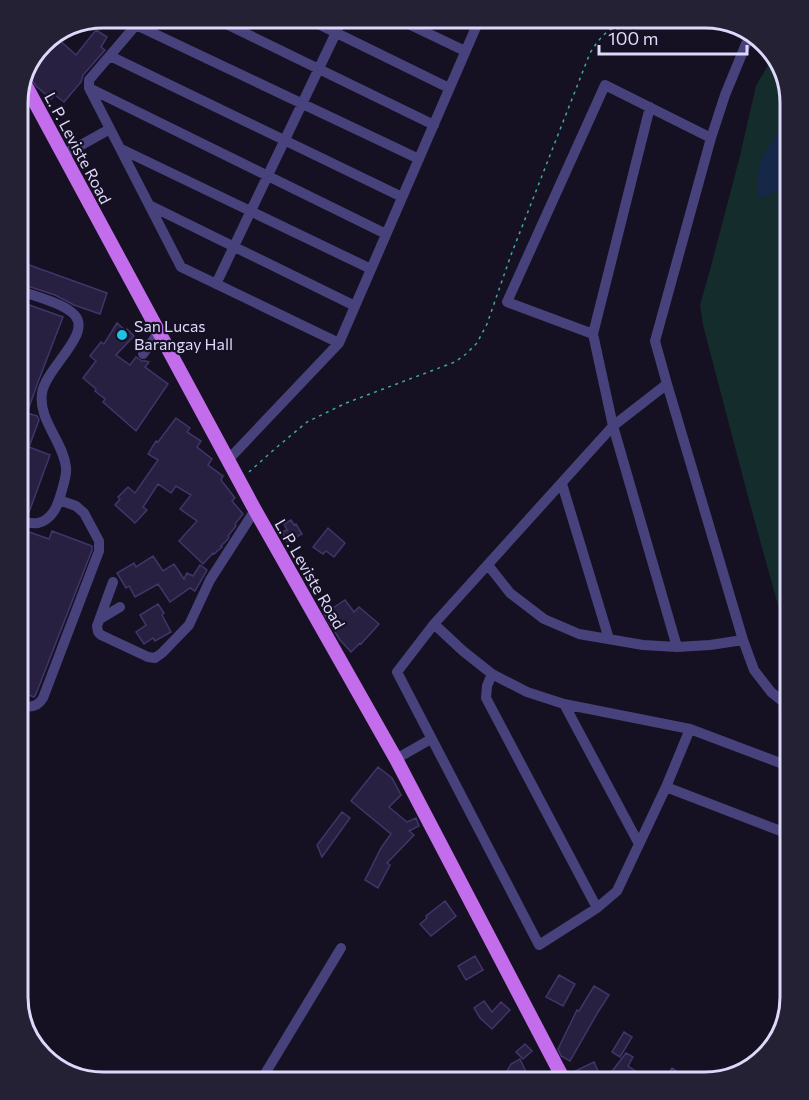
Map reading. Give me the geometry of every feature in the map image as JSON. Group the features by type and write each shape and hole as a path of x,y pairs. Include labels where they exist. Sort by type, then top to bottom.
{"main road":[{"name":"L. P. Leviste Road","path":"30,93 239,481 396,759 560,1072"}],"street":[{"path":"132,29 89,80 89,88 182,267 339,343"},
{"path":"152,29 419,159"},
{"path":"237,29 434,125"},
{"path":"328,29 449,88"},
{"path":"216,284 338,29"},
{"path":"419,29 465,51"},
{"path":"228,460 339,343 475,29"},
{"path":"748,42 724,95 655,341 754,670 771,692 780,699"},
{"path":"110,56 402,197"},
{"path":"593,334 507,302 606,85 711,138"},
{"path":"89,88 386,234"},
{"path":"650,107 593,334 613,426 677,647"},
{"path":"63,155 110,129"},
{"path":"120,149 371,269"},
{"path":"149,205 355,306"},
{"path":"29,294 69,309 78,321 79,327 76,336 47,379 42,393 43,410 66,467 64,482 52,514 43,522 29,523"},
{"path":"143,354 159,333"},
{"path":"667,384 613,426 434,624 397,672 539,945 597,909 617,891 666,787 690,729"},
{"path":"562,484 609,639"},
{"path":"28,707 39,704 43,698 99,551 99,541 84,513 76,506 59,500"},
{"path":"113,582 97,629 98,632 101,636 151,658 159,656 189,625 210,580 255,510"},
{"path":"488,565 510,593 544,619 579,634 643,645 677,647 744,640"},
{"path":"100,619 120,607"},
{"path":"434,624 492,674 528,692 564,704 690,729 780,763"},
{"path":"492,674 487,686 486,698 597,909"},
{"path":"564,704 639,844"},
{"path":"396,759 431,739"},
{"path":"666,787 780,831"},
{"path":"266,1071 341,948"}],"path":[{"path":"239,481 307,422 346,403 455,362 477,343 487,324 511,255 590,53 598,40 610,29"}],"green space":[{"path":"769,64 775,75 780,94 780,612 703,325 700,305 740,156 756,86"}],"water":[{"path":"780,129 780,188 763,198 758,195 758,173 763,155"}],"building":[{"path":"96,30 107,37 101,47 105,50 64,102 55,95 51,99 32,81 44,58 62,42 76,55"},
{"path":"29,265 107,293 100,314 74,305 55,295 29,286"},
{"path":"29,305 63,317 29,408"},
{"path":"117,323 134,336 116,355 130,365 136,357 149,362 145,367 168,384 136,431 103,402 105,399 83,378 96,361 90,356 101,342 104,344"},
{"path":"29,413 37,416 39,420 29,447 50,455 29,514"},
{"path":"176,418 190,428 187,432 201,441 197,447 212,459 208,465 223,476 221,480 235,498 232,501 243,514 222,547 203,564 179,541 197,521 180,509 191,495 176,486 171,493 158,484 143,507 147,510 135,523 115,505 120,499 118,497 128,487 135,493 158,460 148,454"},
{"path":"291,520 302,534 287,542 282,532 287,530 284,524"},
{"path":"328,528 345,543 334,557 326,551 323,554 313,547"},
{"path":"52,531 92,546 92,550 34,697 28,695 29,532 49,539"},
{"path":"153,556 163,571 174,564 184,579 187,573 193,576 200,565 207,570 195,591 190,588 170,602 158,584 135,597 117,573 134,563 136,567"},
{"path":"345,600 354,612 359,607 379,624 351,652 340,640 324,614"},
{"path":"158,604 171,632 155,641 153,638 144,644 136,632 146,625 140,615"},
{"path":"378,767 392,778 401,795 389,807 407,822 416,818 419,826 409,831 414,835 387,863 390,865 378,888 365,880 381,848 391,834 351,801"},
{"path":"342,812 350,818 322,857 317,845"},
{"path":"445,901 456,916 431,936 420,924 427,918 426,916"},
{"path":"475,956 483,970 466,980 458,966"},
{"path":"559,975 575,984 563,1006 546,997"},
{"path":"594,986 609,995 570,1061 561,1056 558,1049 577,1010 579,1011"},
{"path":"484,1001 492,1012 501,1002 510,1010 492,1029 480,1018 474,1008"},
{"path":"624,1032 632,1037 620,1057 612,1052"},
{"path":"525,1044 532,1051 523,1059 516,1052"},
{"path":"626,1053 633,1057 628,1066 637,1072 612,1072"},
{"path":"520,1059 526,1072 507,1072 511,1064"},
{"path":"594,1062 598,1072 573,1072"}],"place":[{"name":"San Lucas Barangay Hall","path":"122,335"}]}
